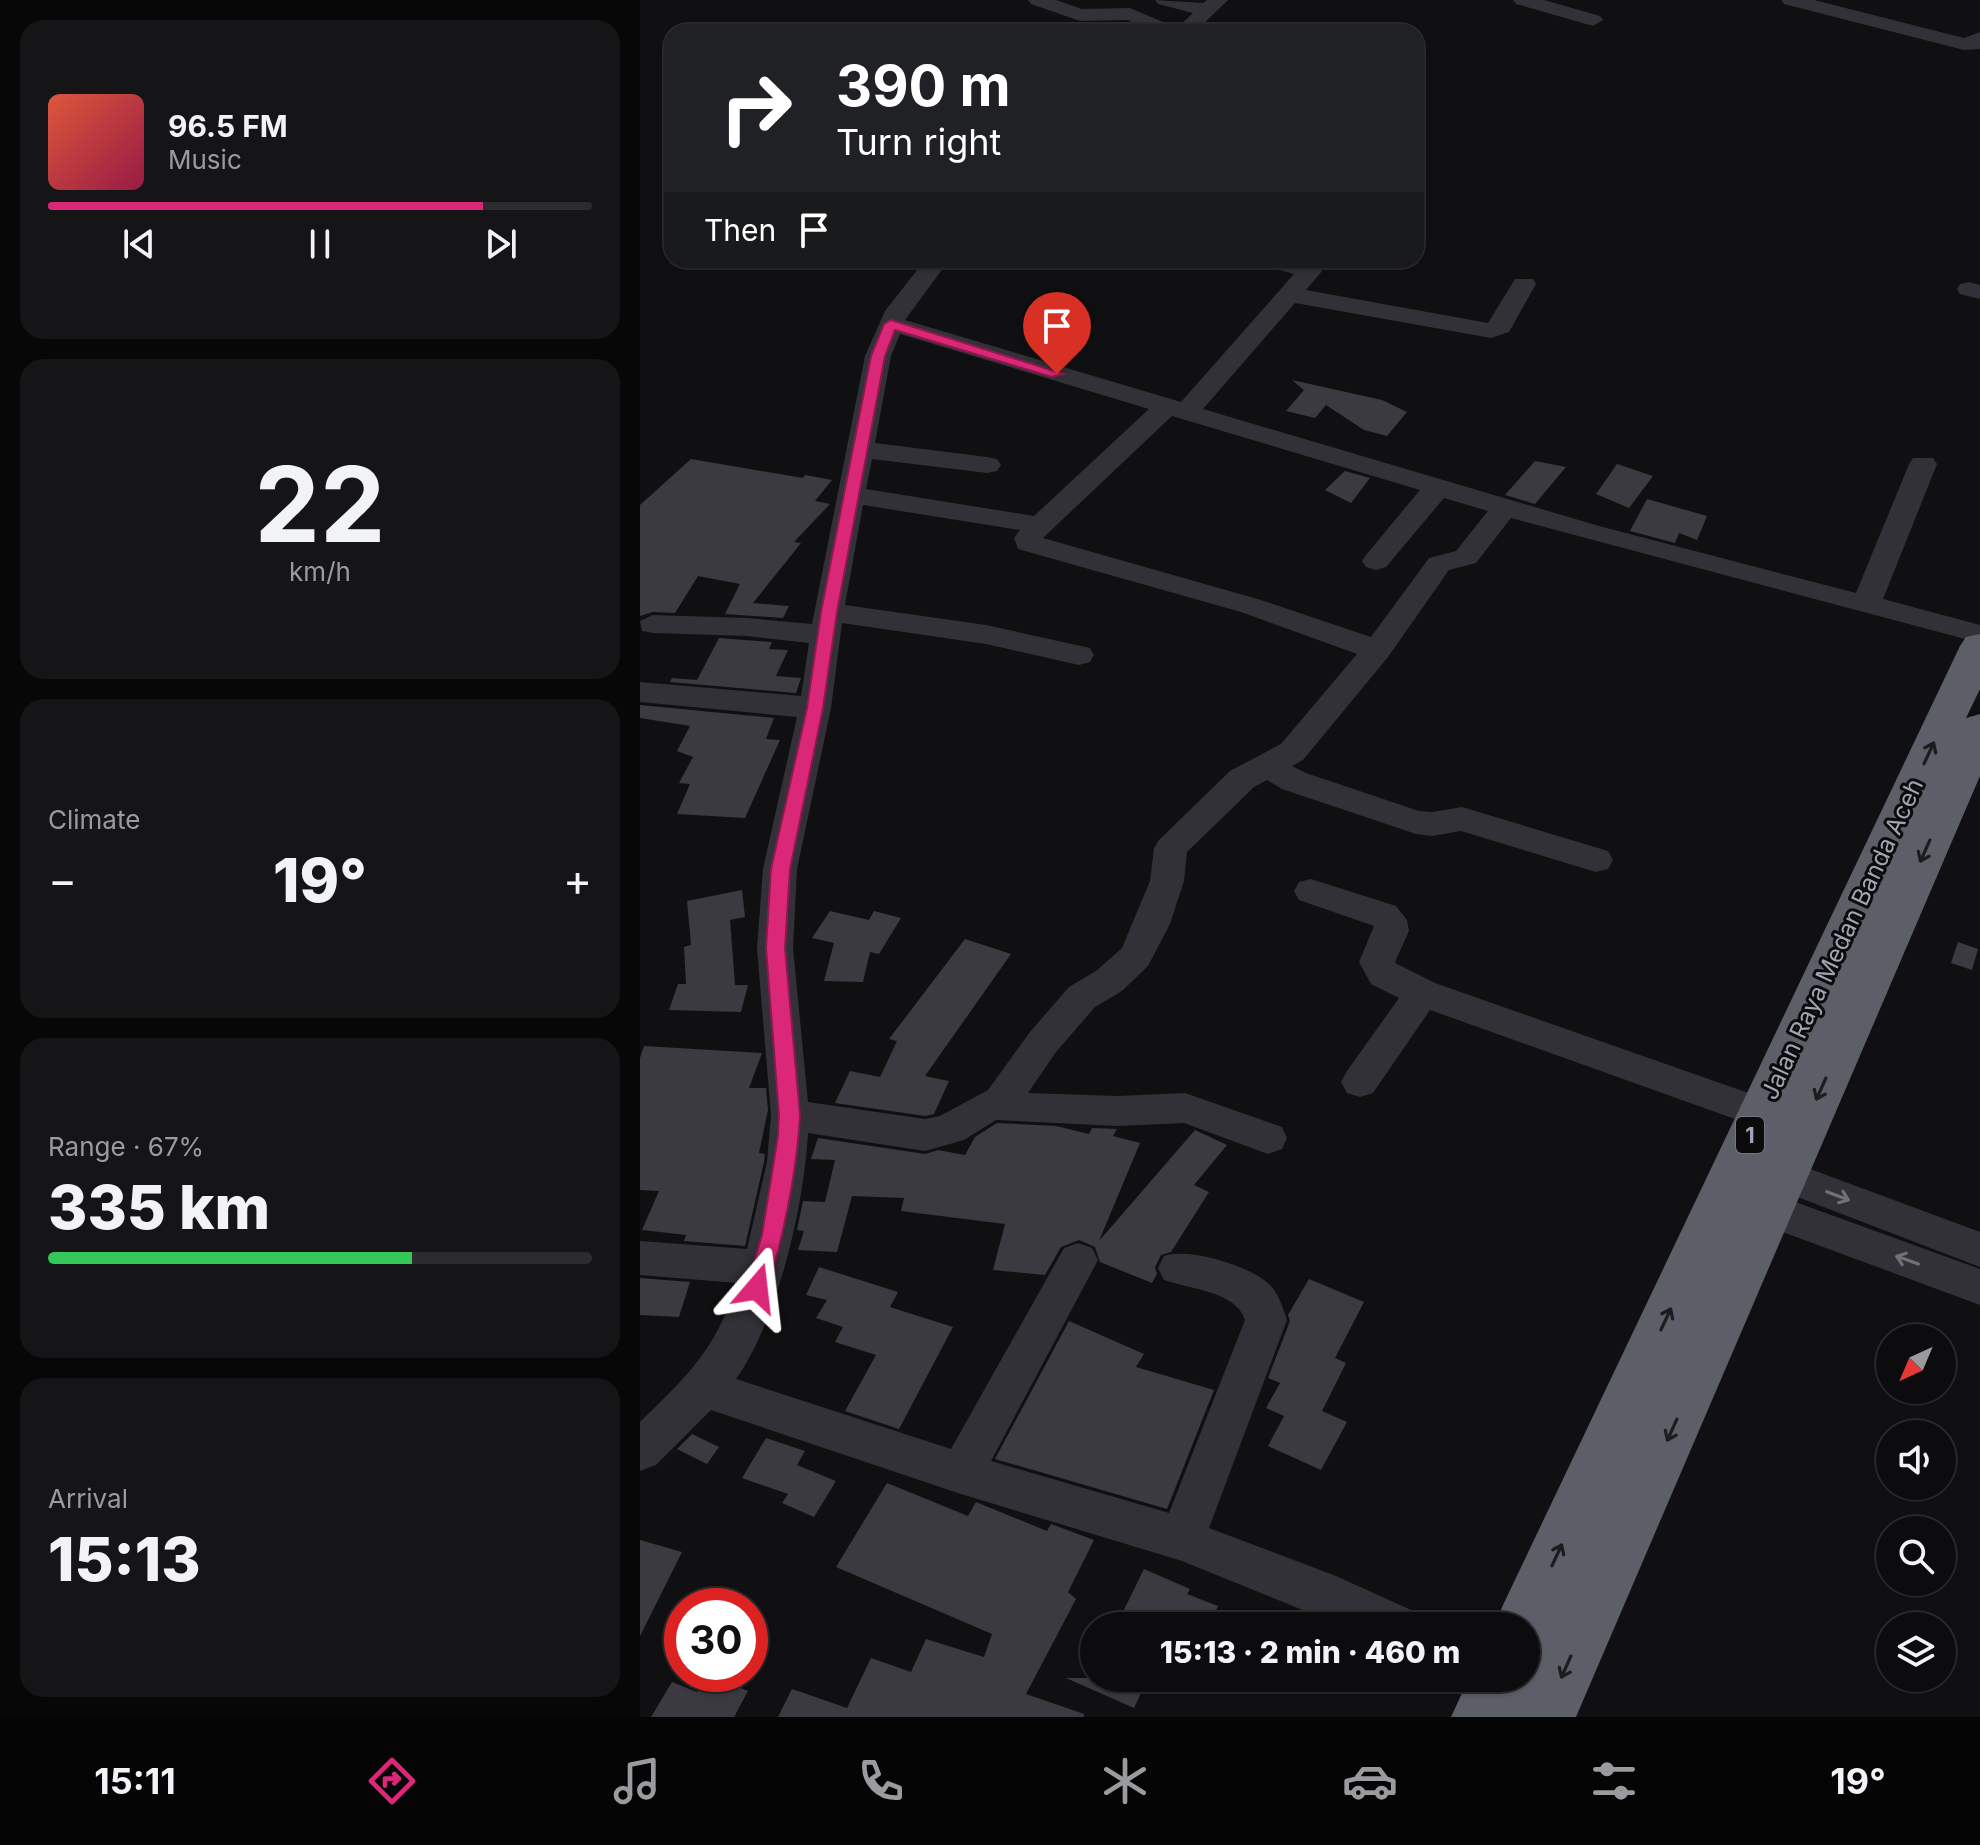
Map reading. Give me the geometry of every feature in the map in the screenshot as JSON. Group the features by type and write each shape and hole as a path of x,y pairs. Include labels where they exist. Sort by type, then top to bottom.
{"highway":[{"name":"Jalan Raya Medan Banda Aceh","path":"1544,1717 1754,1184 1760,1113 1980,646"},
{"name":"Jalan Raya Medan Banda Aceh","path":"1532,1612 1754,1184 1979,735"},
{"path":"1483,1717 1495,1692"}],"street":[{"path":"1038,0 1080,15 1130,14 1148,24"},
{"path":"1165,0 1212,5"},
{"path":"1523,0 1593,20"},
{"path":"1791,0 1964,44 1976,44 1980,38"},
{"path":"1192,24 1212,5"},
{"path":"640,1451 704,1388 732,1350 763,1268 787,1162 790,1115 775,948 780,869 815,708 878,356 906,298 930,268"},
{"path":"1312,268 1177,409 1040,525 1027,541 1038,548 1251,606 1377,650"},
{"path":"1288,294 1491,331 1500,327 1524,284"},
{"path":"891,324 1505,507 1980,634"},
{"path":"859,449 987,465"},
{"path":"1866,605 1923,464"},
{"path":"1376,561 1438,487"},
{"path":"853,495 1040,525"},
{"path":"999,1104 1043,1042 1082,997 1109,981 1135,957 1152,924 1167,881 1171,848 1235,785 1286,756 1310,733 1377,650 1439,564 1464,558 1505,507"},
{"path":"653,624 747,627 828,624 967,630 1079,655"},
{"path":"640,692 815,708"},
{"path":"1266,765 1294,781 1416,822 1432,824 1462,819 1596,860"},
{"path":"1311,891 1388,918 1393,928 1377,967 1384,974 1422,993 1760,1113"},
{"path":"1360,1082 1422,993"},
{"path":"790,1115 925,1135 950,1129 985,1105 1118,1111 1185,1108 1268,1138"},
{"path":"1754,1184 1980,1250"},
{"path":"1754,1184 1980,1287"},
{"path":"640,1258 763,1268"},
{"path":"961,1473 1078,1260"},
{"path":"1179,1268 1238,1285 1251,1292 1265,1309 1266,1320 1182,1539"},
{"path":"704,1388 961,1473 1182,1539 1364,1612"}],"building":[{"path":"1292,380 1382,400 1407,412 1387,436 1364,430 1326,405 1315,418 1286,411 1304,390"},
{"path":"691,459 832,480 815,501 830,504 794,542 801,543 753,603 789,606 783,618 725,614 740,584 698,576 675,613 653,612 640,616 640,505"},
{"path":"1535,461 1566,467 1535,504 1505,495"},
{"path":"1617,464 1653,476 1629,508 1596,494"},
{"path":"1345,471 1370,478 1351,503 1325,490"},
{"path":"1647,499 1707,516 1697,540 1679,533 1675,543 1630,531"},
{"path":"719,638 772,642 769,649 788,650 776,676 801,678 796,693 670,682 672,678 697,680"},
{"path":"640,705 774,718 766,739 780,740 745,818 677,814 690,784 679,783 693,757 677,751 690,726 640,718"},
{"path":"742,890 745,917 730,920 735,985 748,985 741,1012 669,1010 678,984 686,984 684,947 691,945 687,901"},
{"path":"830,911 869,920 874,911 901,918 879,954 870,952 863,982 824,981 834,943 812,938"},
{"path":"965,939 1011,954 925,1076 949,1081 934,1114 925,1116 835,1103 850,1071 880,1077 897,1041 889,1039"},
{"path":"1958,942 1978,949 1972,970 1951,963"},
{"path":"644,1046 762,1053 749,1088 766,1088 768,1110 759,1153 765,1154 745,1246 684,1241 686,1235 642,1230 659,1191 640,1190 640,1058"},
{"path":"997,1123 1056,1126 1089,1134 1092,1128 1117,1129 1113,1136 1140,1143 1099,1241 1195,1130 1227,1145 1194,1185 1209,1192 1171,1252 1161,1255 1152,1283 1100,1262 1095,1247 1079,1240 1061,1247 1045,1275 993,1270 1005,1224 901,1211 904,1198 852,1196 837,1252 798,1250 804,1231 797,1230 803,1201 825,1202 835,1160 811,1159 818,1138 925,1154 938,1150 965,1155 975,1137"},
{"path":"819,1267 898,1292 890,1307 953,1327 899,1429 845,1411 876,1355 835,1342 843,1327 816,1318 827,1300 806,1295"},
{"path":"640,1278 690,1282 679,1317 640,1315"},
{"path":"1309,1279 1364,1302 1335,1358 1346,1363 1322,1411 1347,1422 1321,1470 1268,1446 1284,1416 1266,1408 1280,1383 1268,1378 1290,1321 1288,1315"},
{"path":"1069,1321 1144,1354 1136,1367 1214,1390 1167,1509 995,1459"},
{"path":"692,1434 719,1447 707,1464 677,1449"},
{"path":"766,1438 805,1451 797,1465 836,1481 814,1517 782,1503 788,1494 742,1478"},
{"path":"887,1483 968,1516 976,1502 1047,1531 1051,1524 1094,1540 1068,1592 1076,1599 1026,1694 1084,1714 1084,1717 778,1717 792,1689 847,1708 871,1658 911,1672 926,1639 984,1657 992,1634 836,1567"},
{"path":"640,1540 682,1552 640,1636"},
{"path":"1144,1569 1190,1589 1187,1594 1218,1606 1215,1612 1123,1612"},
{"path":"1066,1678 1080,1678 1080,1684"},
{"path":"666,1692 747,1692 734,1717 651,1717"},
{"path":"1098,1692 1141,1692 1134,1708"}],"route":[{"path":"757,1288 772,1235 787,1162 789,1136 790,1115 775,948 780,869 815,708 829,612 878,356 891,324 1057,374"}]}
